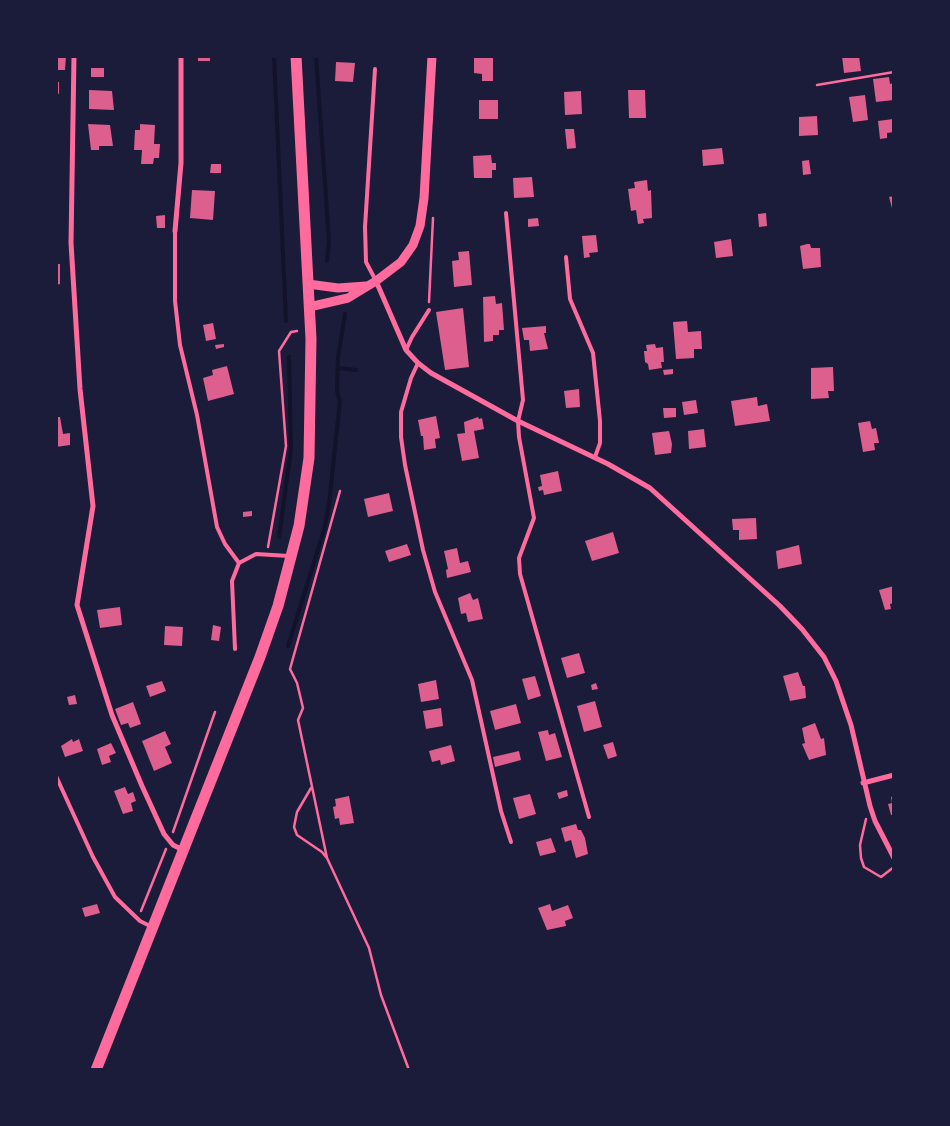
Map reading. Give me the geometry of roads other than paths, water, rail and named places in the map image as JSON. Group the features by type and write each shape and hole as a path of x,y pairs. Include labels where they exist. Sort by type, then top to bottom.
{"main road":[{"path":"96,1070 260,657 278,606 292,556 305,496 311,416 309,307 296,56"}],"street":[{"path":"74,56 70,243 80,389 93,506 77,605 112,715 142,786 164,834 183,850"},
{"path":"175,231 181,163 181,56"},
{"path":"309,307 348,298 376,281 401,262 413,244 420,226 428,157 432,56"},
{"path":"376,281 406,350 418,363 518,421 595,458 650,488 780,606 802,629 824,656 836,681 851,725 863,783 870,806 879,830 894,858"},
{"path":"308,284 338,288 366,286"},
{"path":"863,783 894,775"}],"lane":[{"path":"375,69 365,227 366,262 376,281"},
{"path":"506,213 523,400 518,421 534,518 519,558 520,574 589,817"},
{"path":"175,231 175,301 180,345 197,415 218,526 225,544 239,563"},
{"path":"566,257 570,299 593,353 600,421 600,443 595,458"},
{"path":"406,350 429,310"},
{"path":"418,363 410,378 401,412 401,437 405,465 423,550 435,592 472,680 501,810 511,842"},
{"path":"235,649 232,581 239,563 256,554 267,553 292,556"},
{"path":"56,776 93,857 115,897 133,916 153,928"}],"waterway":[{"path":"274,56 286,321"},
{"path":"316,56 329,240 327,261"},
{"path":"288,646 324,530 329,504 340,401 337,391 338,358 345,314"},
{"path":"279,537 291,449 289,357"},
{"path":"338,368 356,370"}]}
